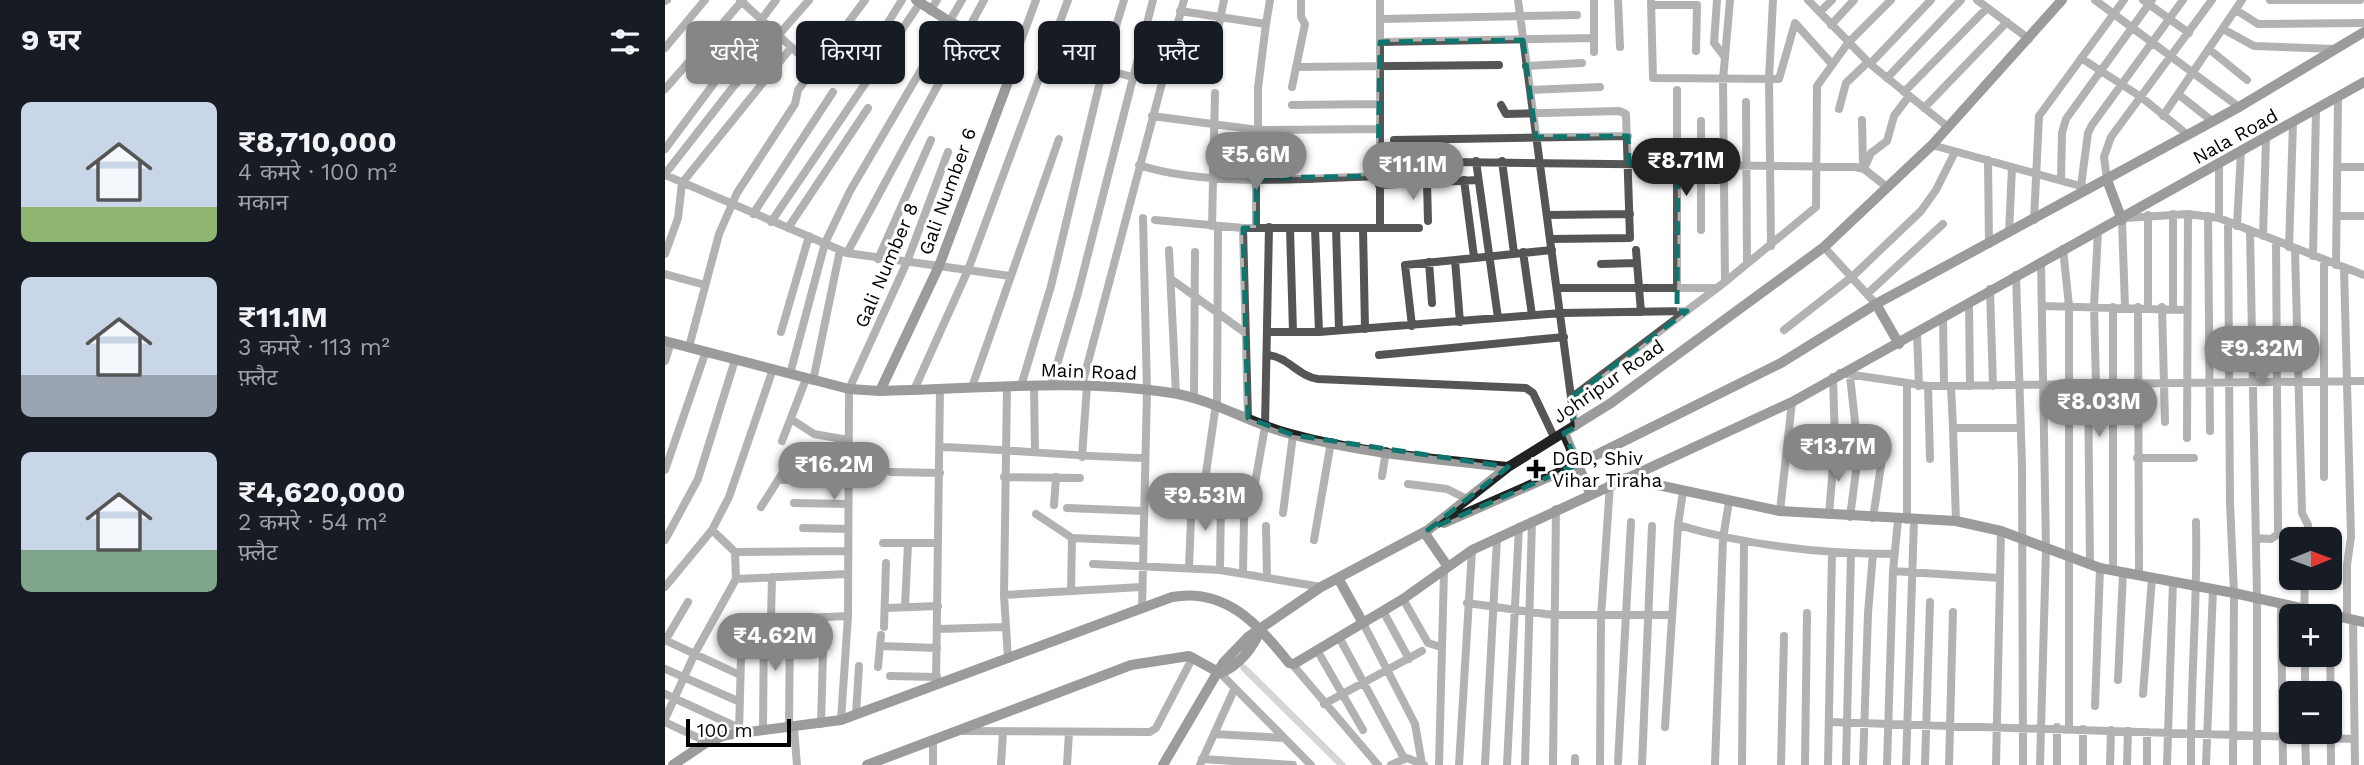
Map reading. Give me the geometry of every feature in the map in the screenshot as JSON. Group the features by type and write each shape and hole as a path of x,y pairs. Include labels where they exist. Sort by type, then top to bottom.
{"street":[{"path":"665,48 705,0"},
{"path":"665,149 776,0"},
{"path":"782,30 809,0"},
{"path":"849,21 865,0"},
{"path":"889,21 902,0"},
{"path":"930,11 937,0"},
{"path":"951,21 962,0"},
{"path":"974,21 984,0"},
{"name":"Gali Number 6","path":"1024,31 1035,0"},
{"path":"1060,21 1068,0"},
{"path":"1117,21 1123,0"},
{"path":"1051,385 1078,293 1153,0"},
{"path":"1082,457 1084,385 1184,0"},
{"path":"1220,19 1224,0"},
{"path":"1258,130 1258,88 1271,0"},
{"path":"1292,87 1305,24 1301,18 1301,0"},
{"path":"1380,0 1380,228"},
{"path":"1518,0 1575,427"},
{"path":"1594,0 1594,52"},
{"path":"1618,0 1620,47"},
{"path":"1717,0 1714,43 1724,56"},
{"path":"1721,285 1723,80 1730,0"},
{"path":"1771,246 1769,79 1773,0"},
{"path":"1808,0 1869,63 1948,127"},
{"path":"1820,12 1832,0"},
{"path":"1831,25 1854,0"},
{"path":"1571,398 1771,246 1817,205 1817,86 1848,43 1891,0"},
{"path":"1839,109 1846,83 1931,0"},
{"path":"1887,78 1961,0"},
{"name":"Johripur Road","path":"1260,630 1321,587 1426,531 1508,467 1575,427 1824,247 1931,145 2029,39 2061,0"},
{"path":"2095,0 2239,107"},
{"path":"2034,220 2039,116 2124,0"},
{"path":"2086,188 2088,133 2183,0"},
{"path":"2125,307 2122,217 2108,185 2106,146 2212,0"},
{"path":"2163,116 2242,0"},
{"path":"2270,0 2360,0"},
{"path":"665,89 741,1 760,19"},
{"path":"771,222 918,1 948,21"},
{"path":"2061,180 2063,126 2133,28 2148,1 2189,33"},
{"path":"1696,51 1697,5 1651,3 1653,78 1779,79 1783,74 1795,23 1831,63"},
{"path":"1864,169 1871,153 1887,141 1894,116 1907,94 1982,3 2029,39"},
{"path":"2236,10 2258,24 2364,23"},
{"path":"1180,11 1266,24"},
{"path":"1381,19 1577,15"},
{"path":"1924,108 2007,23"},
{"path":"2223,29 2254,46 2335,49"},
{"path":"1439,765 1445,566 1426,531 1578,464 1781,363 1877,304 2034,220 2086,188 2108,185 2364,32"},
{"path":"1380,42 1594,38"},
{"path":"782,41 796,54"},
{"path":"665,254 678,218 683,183 790,49"},
{"path":"2209,49 2247,80"},
{"path":"2081,58 2141,97 2188,135"},
{"path":"1526,66 1582,63"},
{"path":"1296,67 1379,64 1499,65"},
{"path":"790,374 825,243 850,191 919,74"},
{"path":"1120,74 1132,77"},
{"path":"914,390 968,270 1038,80"},
{"name":"Nala Road","path":"1292,664 1339,637 1360,618 1383,611 1472,550 1556,509 1587,485 1610,484 1685,454 1792,402 2364,82"},
{"path":"736,84 665,175 843,252 1010,276"},
{"path":"689,347 719,234 737,193 795,104 802,84"},
{"path":"782,441 809,380 843,252 938,84"},
{"name":"Gali Number 6","path":"880,391 939,265 1007,84"},
{"path":"1021,386 1051,286 1099,84"},
{"path":"1530,90 1600,87"},
{"path":"1677,90 1677,287"},
{"path":"753,214 833,92"},
{"path":"1206,473 1217,404 1215,93"},
{"path":"2178,94 2212,121"},
{"path":"2338,97 2337,216 2349,382 2351,538 2347,565 2355,620 2355,765"},
{"path":"1747,102 1747,263"},
{"path":"1292,105 1378,104"},
{"path":"1501,105 1504,114 1623,111 1627,118 1629,238 1550,239"},
{"path":"787,228 868,108"},
{"path":"2313,256 2316,110"},
{"path":"1152,116 1258,130 1378,129"},
{"path":"1862,120 1864,169"},
{"path":"1701,121 1701,230"},
{"path":"2293,123 2292,248 2301,380 2302,513 2308,527"},
{"path":"1394,140 1628,136"},
{"path":"972,387 1059,139"},
{"path":"2263,236 2266,139"},
{"path":"878,259 931,140"},
{"path":"1931,145 2086,188"},
{"path":"2238,226 2241,151"},
{"name":"Gali Number 8","path":"849,389 907,262 948,152"},
{"path":"1784,330 1853,276 1928,204 1955,152"},
{"path":"1988,160 1989,244"},
{"path":"1476,161 1498,318"},
{"path":"1502,161 1532,315"},
{"path":"1451,162 1539,161 1864,169 1887,187"},
{"path":"1139,165 1166,172 1214,177 1427,183 1479,180"},
{"path":"2219,165 2224,220 2234,593 2233,765"},
{"path":"2009,233 2012,167"},
{"path":"2337,167 2364,167"},
{"path":"1256,178 1256,228"},
{"path":"1464,180 1474,257"},
{"path":"1427,183 1428,221"},
{"path":"1547,215 1630,214"},
{"path":"2122,217 2173,214 2208,216 2364,275"},
{"path":"2173,214 2173,308"},
{"path":"2187,214 2187,439"},
{"path":"2148,215 2148,307"},
{"path":"2208,216 2210,431"},
{"path":"2337,216 2364,216"},
{"path":"1142,609 1147,391 1143,218"},
{"path":"1155,220 1243,228 1419,228"},
{"path":"1867,294 1943,224"},
{"path":"1252,500 1265,427 1269,227"},
{"path":"1243,228 1248,418"},
{"path":"1290,228 1293,332"},
{"path":"1315,228 1319,332"},
{"path":"1336,228 1339,330"},
{"path":"1363,228 1365,329"},
{"path":"2250,231 2257,598 2256,765"},
{"path":"2095,706 2092,384 2098,232"},
{"path":"781,332 809,236"},
{"path":"2256,538 2271,539 2278,534 2276,242"},
{"path":"1824,247 1877,304 1899,344"},
{"path":"2063,249 2069,306 2069,728"},
{"path":"1169,250 1176,394"},
{"path":"1412,326 1405,265 1552,250"},
{"path":"1636,250 1641,312"},
{"path":"1194,397 1195,251"},
{"path":"1455,260 1460,322"},
{"path":"2324,261 2325,477"},
{"path":"1429,262 1432,303"},
{"path":"2040,765 2046,550 2041,262"},
{"path":"1601,264 1637,263"},
{"path":"665,274 705,285"},
{"path":"2016,275 2021,428 2023,765"},
{"path":"1171,279 1244,332"},
{"path":"1557,288 1721,285"},
{"path":"1990,289 1993,386"},
{"path":"1969,303 1969,386"},
{"path":"2042,306 2162,307 2186,310"},
{"path":"2113,307 2118,680"},
{"path":"2138,307 2139,576"},
{"path":"2162,307 2165,422"},
{"path":"1269,332 1412,326 1561,313 1686,310"},
{"path":"1943,318 1947,386 1953,428 1956,522"},
{"path":"1917,333 1930,458"},
{"path":"1379,355 1564,337"},
{"path":"665,361 668,341"},
{"name":"Main Road","path":"668,341 849,389 880,391 1084,385 1176,394 1217,404 1265,427 1293,435 1386,451 1508,467"},
{"path":"665,470 706,351"},
{"path":"1268,355 1280,357 1303,375 1318,379 1526,388 1533,393 1578,464 1587,485"},
{"path":"665,540 698,479 735,360"},
{"path":"665,587 712,530 733,486 773,369"},
{"path":"1841,375 1924,386 2364,381"},
{"path":"1841,375 1856,431"},
{"path":"1829,515 1841,375"},
{"path":"1906,385 1906,520 1912,571 1906,765"},
{"path":"1007,386 1004,595 1008,659"},
{"path":"1034,386 1035,452"},
{"path":"841,720 848,616 849,389"},
{"path":"936,680 940,389"},
{"path":"1780,511 1792,402"},
{"path":"791,419 814,434 848,440"},
{"path":"1953,428 2021,428"},
{"path":"1283,513 1293,435"},
{"path":"1314,540 1331,442"},
{"path":"940,447 1005,449 1082,457 1145,458"},
{"path":"1382,476 1386,451"},
{"path":"761,507 792,458 848,454"},
{"path":"1850,517 1858,456"},
{"path":"2137,458 2194,458"},
{"path":"1873,518 1882,459"},
{"path":"891,472 940,473"},
{"path":"1004,477 1080,478"},
{"path":"1054,505 1056,477"},
{"path":"778,480 848,478"},
{"path":"1625,478 1780,511 1956,522 2001,531 2095,567 2281,604"},
{"path":"1408,484 1447,489 1467,499"},
{"path":"1599,765 1601,617 1610,484"},
{"path":"1665,727 1671,615 1683,492"},
{"path":"1189,568 1192,494"},
{"path":"1220,570 1221,496"},
{"path":"1715,765 1723,538 1729,502"},
{"path":"794,503 848,505"},
{"path":"1067,508 1143,511"},
{"path":"1553,765 1556,509"},
{"path":"1036,514 1072,538 1142,541"},
{"path":"1243,572 1244,519"},
{"path":"1887,765 1893,571 1895,554 1906,520"},
{"path":"1525,765 1532,521"},
{"path":"1618,762 1631,522"},
{"path":"2191,765 2198,586 2196,522"},
{"path":"1678,525 1744,543 1832,552 1895,554"},
{"path":"1266,526 1267,578"},
{"path":"1642,765 1652,526"},
{"path":"1507,765 1519,527"},
{"path":"803,528 848,529"},
{"path":"707,742 665,721 695,653 736,579 735,552 712,530"},
{"path":"1996,765 2001,531"},
{"path":"1071,591 1072,538"},
{"path":"1485,765 1497,538"},
{"path":"883,543 938,543"},
{"path":"1742,765 1744,543"},
{"path":"905,606 908,544"},
{"path":"1459,765 1472,550"},
{"path":"735,552 848,551"},
{"path":"1828,765 1832,552"},
{"path":"1846,765 1851,552"},
{"path":"1863,765 1868,613 1873,554"},
{"path":"878,667 886,608 886,563"},
{"path":"1093,564 1243,572 1321,587"},
{"path":"1893,571 2000,578"},
{"path":"736,579 848,573"},
{"path":"763,730 767,618 772,577"},
{"path":"1338,578 1415,724 1423,764 1404,758 1339,637"},
{"path":"2143,694 2152,578"},
{"path":"2167,765 2173,582"},
{"path":"1004,595 1141,587"},
{"path":"2206,765 2213,589"},
{"path":"673,765 707,742 739,730 793,732 841,720 936,680 1008,659 1171,597 1201,594 1226,604 1270,639 1378,765"},
{"path":"1403,598 1428,643 1441,647"},
{"path":"688,602 665,640 740,675"},
{"path":"1925,765 1930,602"},
{"path":"1468,603 1493,609 1553,615 1671,615"},
{"path":"886,608 937,606"},
{"path":"1383,611 1409,659"},
{"path":"1949,765 1953,612"},
{"path":"1805,765 1807,613"},
{"path":"739,730 742,621 848,616"},
{"path":"821,724 824,617"},
{"path":"790,618 793,732 797,764"},
{"path":"937,629 1006,627"},
{"path":"1163,765 1224,668 1260,630"},
{"path":"1781,765 1784,636"},
{"path":"881,646 937,648"},
{"path":"1317,650 1363,730"},
{"path":"1324,704 1422,651"},
{"path":"957,731 1154,730 1193,657"},
{"path":"867,765 1131,665 1160,658 1193,657 1224,668 1234,690 1311,765"},
{"path":"856,714 859,666"},
{"path":"665,668 740,702"},
{"path":"2354,675 2364,676"},
{"path":"890,676 936,680"},
{"path":"1234,690 1201,762 1293,765"},
{"path":"665,694 739,730"},
{"path":"1829,722 2057,727 2279,738"},
{"path":"2057,727 2057,765"},
{"path":"2083,729 2083,765"},
{"path":"2110,765 2111,730"},
{"path":"1001,765 1003,731"},
{"path":"2127,765 2128,731"},
{"path":"1067,765 1069,732"},
{"path":"2147,732 2147,765"},
{"path":"1214,734 1284,738"},
{"path":"2342,738 2354,739"},
{"path":"931,764 933,740"},
{"path":"2283,744 2283,765"},
{"path":"2306,744 2306,765"},
{"path":"2331,744 2331,765"},
{"path":"1391,765 1404,758"}],"highlighted area":[{"path":"1523,40 1536,137 1628,136 1629,163 1678,165 1677,311 1687,311 1571,398 1575,427 1564,433 1578,464 1428,530 1508,467 1293,435 1248,418 1243,228 1256,228 1256,178 1378,176 1380,42"}],"waterway":[{"path":"1244,668 1342,765"}],"place":[{"name":"DGD, Shiv Vihar Tiraha","path":"1536,469"}]}
